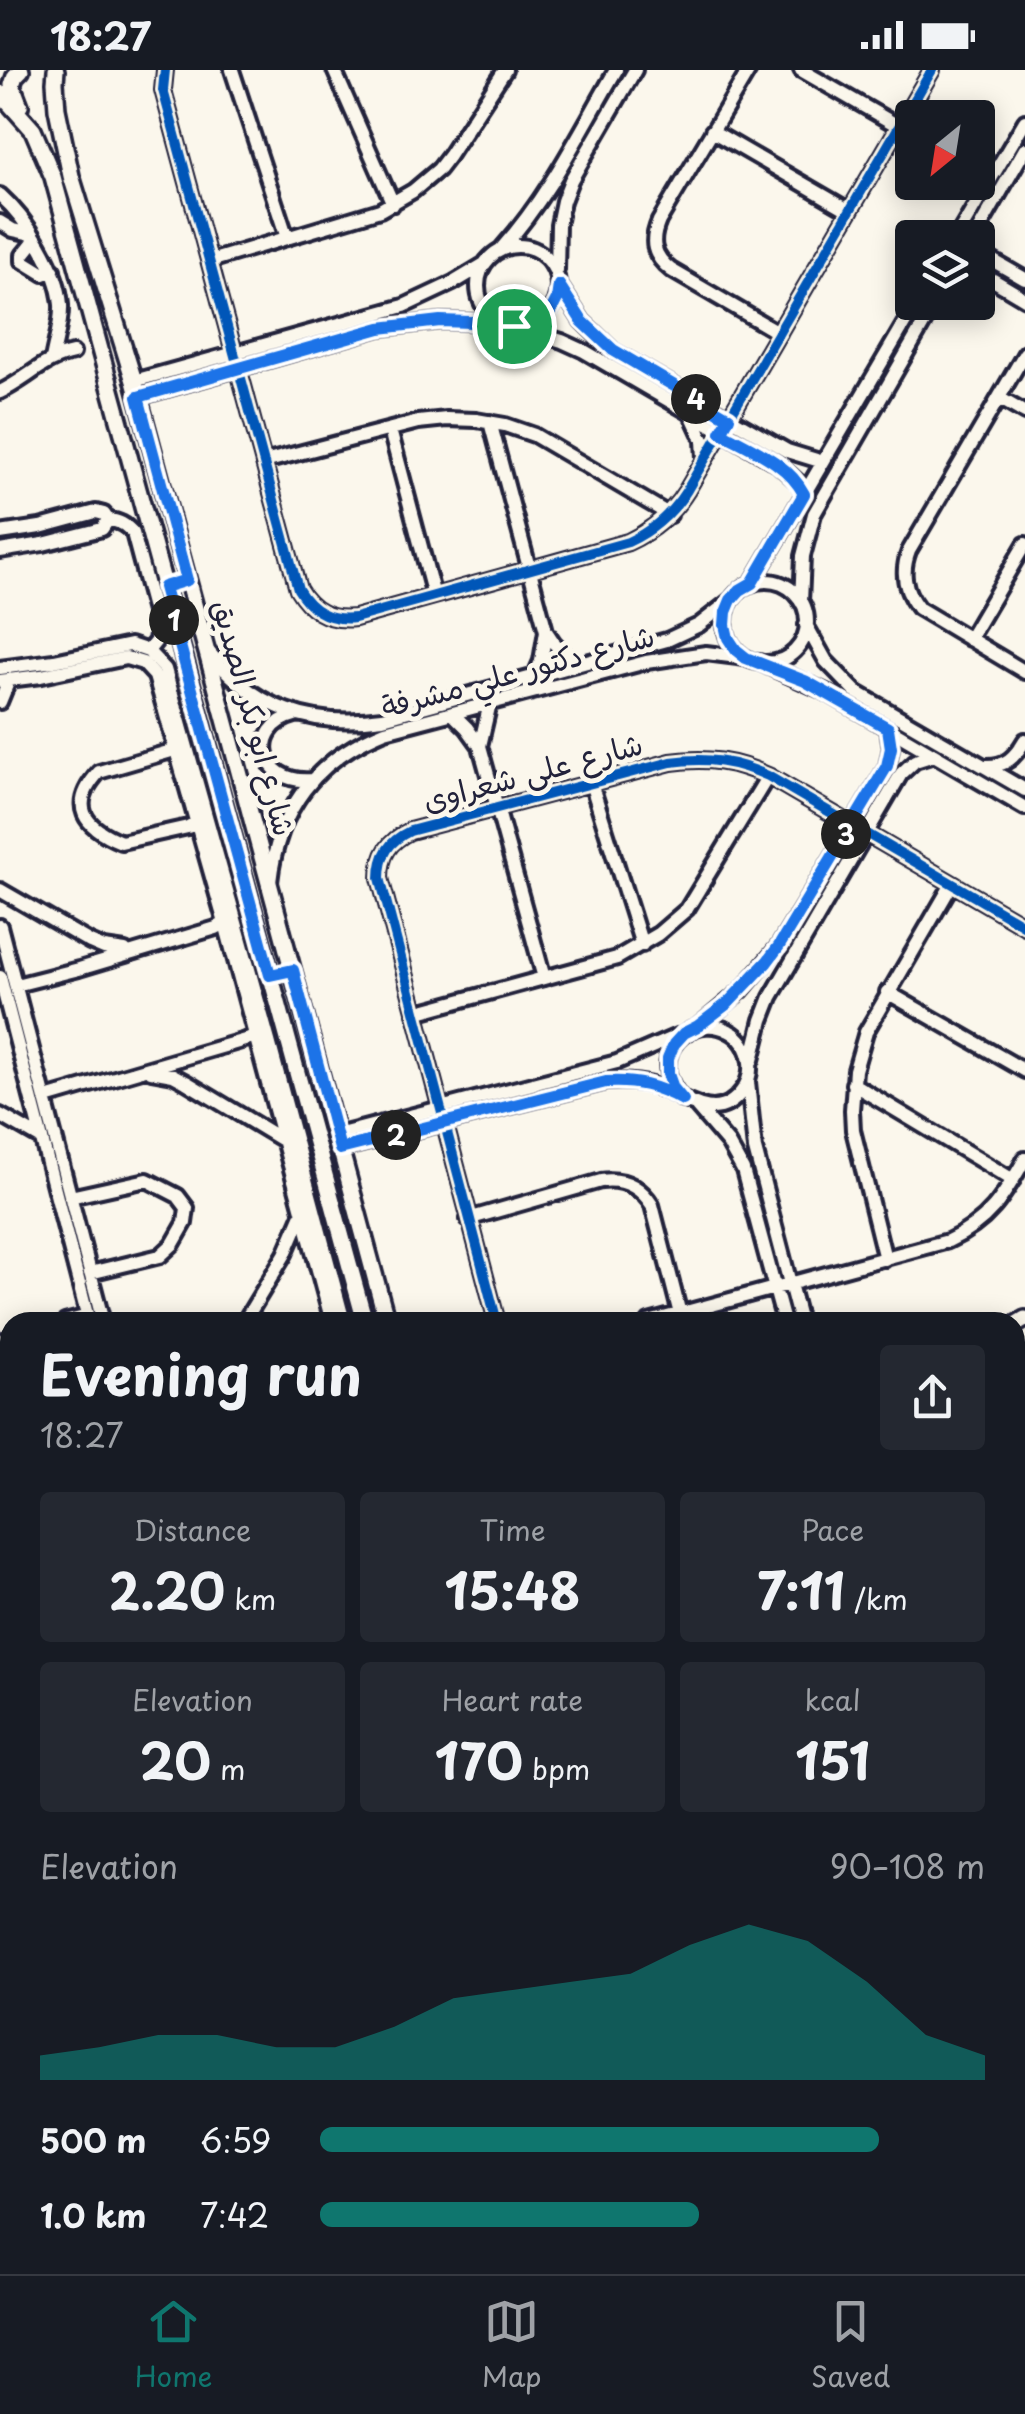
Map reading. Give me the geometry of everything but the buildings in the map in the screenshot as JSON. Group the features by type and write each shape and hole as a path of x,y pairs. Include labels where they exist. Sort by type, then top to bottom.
{"main road":[{"path":"21,70 12,85 26,121"},
{"name":"شارع ابو بكر الصديق","path":"52,74 71,176 136,389 384,1312"},
{"name":"شارع ابو بكر الصديق","path":"0,92 26,121 44,151 53,178 362,1312"},
{"path":"164,587 187,580"},
{"path":"270,975 293,970"}],"street":[{"path":"165,70 163,90 298,588 312,607 343,620 628,542 670,515 895,133"},
{"path":"232,70 286,238"},
{"path":"334,70 393,204"},
{"path":"616,70 545,192 521,226 483,265 478,278 482,304 490,315 508,325 562,340 691,414 789,472 804,494"},
{"path":"136,389 238,368 380,328 440,321 528,325 541,320 557,299 558,225 571,180 635,70"},
{"path":"749,70 658,221 653,234 654,249 660,262 671,270 779,333"},
{"path":"801,70 895,124"},
{"path":"914,100 932,70"},
{"path":"210,261 366,214 413,191 439,169 499,73"},
{"path":"995,171 1025,120"},
{"path":"712,131 850,211"},
{"path":"995,175 1025,149"},
{"path":"1,198 17,212 53,270 61,306 52,360"},
{"path":"0,222 33,236"},
{"path":"33,236 23,261 44,274 53,270"},
{"path":"502,248 528,246 550,261 582,321 613,350 787,452 823,462"},
{"path":"995,262 1025,279"},
{"path":"136,389 234,354 404,306 483,265"},
{"path":"995,281 1025,299"},
{"path":"752,583 907,320"},
{"path":"926,320 814,514 803,556 801,602 806,625 826,661 856,692 1025,790"},
{"path":"0,392 52,360 74,353"},
{"path":"1025,354 909,551 904,571 907,591 918,608 1025,672"},
{"path":"999,398 1025,413"},
{"path":"691,414 701,433 704,462"},
{"path":"264,462 433,420 490,422 534,436 670,515"},
{"path":"490,422 546,630 574,665"},
{"path":"390,430 434,596"},
{"path":"0,533 93,514 104,514 103,525"},
{"path":"0,551 43,544 118,522 134,533 158,628 156,641 148,651"},
{"path":"969,639 1025,544"},
{"path":"801,602 780,584 752,583 731,600 726,612 728,638 736,650 753,660 816,686 1025,808"},
{"name":"شارع دكتور علي مشرفة","path":"205,648 223,670 270,704 298,715 354,722 382,718 667,640 699,625 731,600"},
{"path":"753,660 772,662 785,658 803,638 806,625"},
{"path":"535,675 546,630"},
{"path":"3,676 120,645 148,651 165,669 261,1040"},
{"name":"شارع دكتور علي مشرفة","path":"270,884 286,818 311,780 344,750 364,739 685,654 753,660"},
{"path":"3,676 41,676 117,659 135,659 155,676 280,1106 319,1252 330,1312"},
{"path":"0,701 3,676"},
{"path":"511,682 515,696"},
{"path":"480,746 490,703"},
{"path":"452,713 480,746 544,978"},
{"path":"298,715 284,718 272,727 266,740 266,754 282,777 311,780"},
{"path":"339,1142 440,1108 616,1062 698,1026 742,990 779,946 887,766 891,748 888,728"},
{"path":"983,766 1006,763 1025,740"},
{"path":"176,746 168,752 99,772 82,798 82,810 91,826 121,842 197,822"},
{"path":"797,1312 750,1116 748,1082 755,1044 771,997 907,767 915,760 934,755"},
{"name":"شارع على شعراوى","path":"494,1312 380,878 384,854 399,836 671,762 696,758 733,763 768,776 1025,926"},
{"path":"415,1013 617,958 642,945 687,909 768,776"},
{"path":"591,783 642,945"},
{"path":"885,1259 857,1150 853,1084 866,1032 952,884"},
{"path":"0,890 104,948 132,952"},
{"path":"14,994 225,923"},
{"path":"0,926 4,972 46,1098 101,1312"},
{"path":"77,934 86,948 79,969"},
{"path":"887,992 1025,1071"},
{"path":"14,994 42,1139 86,1312"},
{"path":"698,1026 713,1025 740,1039 751,1068"},
{"path":"683,1100 668,1074 668,1058 684,1033"},
{"path":"46,1098 246,1040 261,1040"},
{"path":"186,1082 184,1069 189,1057"},
{"path":"144,1070 186,1082 284,1141"},
{"path":"339,1142 444,1123 606,1082 654,1086 697,1107 728,1142 744,1170 781,1312"},
{"path":"697,1107 727,1104 740,1096 748,1082"},
{"path":"853,1084 1013,1180"},
{"path":"256,1124 271,1117 280,1106"},
{"path":"280,1106 284,1141 303,1212 340,1312"},
{"path":"0,1115 42,1139"},
{"path":"688,1312 948,1242 971,1230 996,1208 1025,1160"},
{"path":"70,1197 142,1180 178,1196 186,1208 185,1223 173,1244 160,1256 90,1274"},
{"path":"468,1220 601,1181 631,1184 652,1206 679,1312"},
{"path":"250,1312 285,1254 303,1212"},
{"path":"285,1254 296,1245 319,1252"}],"cycle path":[{"path":"165,70 163,90 298,589 322,613 346,619 628,542 662,520 687,490 932,70"},
{"path":"494,1312 380,878 384,856 396,839 410,831 671,762 721,762 768,776 1025,926"}],"route":[{"path":"559,285 597,337 729,418 721,432 778,464 798,482 804,494 778,542 752,583 731,600 726,612 728,638 746,658 805,681 888,728 890,757 779,946 742,990 674,1044 668,1058 668,1074 683,1100 638,1082 606,1082 340,1149 293,970 270,975 164,587 187,580 138,397 380,328 440,321 514,326 541,320 551,311 559,285"}]}
